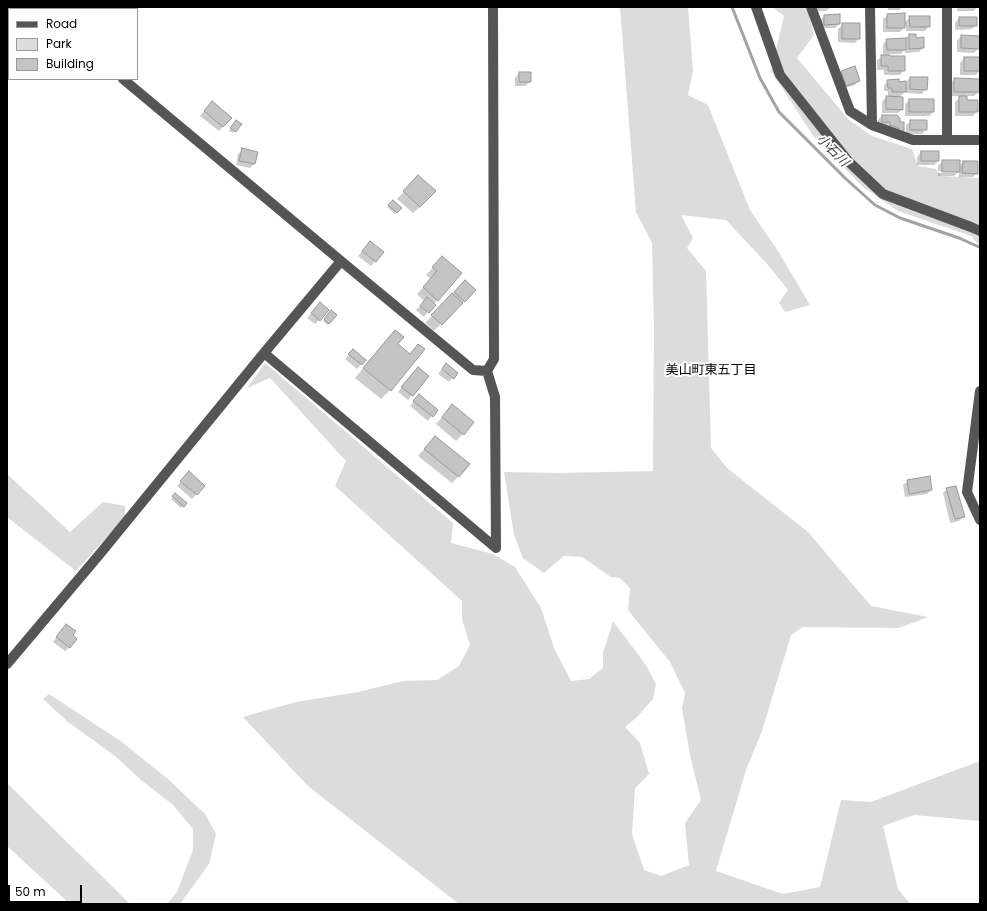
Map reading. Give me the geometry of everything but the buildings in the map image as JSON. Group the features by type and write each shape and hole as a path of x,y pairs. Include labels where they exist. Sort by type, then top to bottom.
{"street":[{"path":"264,353 496,548 495,397 487,371 494,359 493,7"},
{"path":"756,7 780,75 849,162 883,194 980,231"},
{"path":"812,7 850,111 872,125 913,140 980,140"},
{"path":"870,7 872,125"},
{"path":"946,7 947,140"},
{"path":"124,80 473,370 487,371"},
{"path":"7,664 99,555 341,261"},
{"path":"980,391 967,492 980,520"}],"green space":[{"path":"620,7 688,7 693,71 688,95 708,105 750,210 778,251 810,305 785,312 779,303 788,290 768,265 726,220 681,215 693,238 687,248 706,271 711,448 727,468 808,532 871,606 928,617 899,628 803,627 791,635 762,731 746,770 716,871 783,894 820,887 841,800 871,802 980,761 980,821 914,815 883,826 898,889 910,904 459,904 308,786 243,717 296,702 358,692 403,681 437,680 459,666 470,645 462,619 462,601 335,486 346,461 270,378 247,388 265,363 453,523 451,543 493,554 515,567 541,608 554,648 571,681 589,679 603,668 603,653 613,621 646,665 656,684 653,699 637,717 625,727 640,743 649,774 635,788 632,834 644,870 661,876 689,865 685,823 701,800 690,755 682,708 685,693 670,662 628,610 630,588 620,578 611,577 582,557 564,556 544,573 523,558 514,535 504,472 559,473 653,471 654,328 652,243 636,212"},
{"path":"772,7 804,7 808,10 814,35 797,58 849,120 872,136 912,149 918,166 936,169 941,176 980,178 980,246 971,236 898,211 863,187 814,137 771,71 784,16"},
{"path":"7,474 70,532 103,502 125,506 125,517 76,571 7,517"},
{"path":"49,694 122,742 169,780 205,814 216,834 209,864 180,904 167,904 177,892 193,850 193,829 173,805 141,780 115,756 68,722 43,699"},
{"path":"7,783 130,904 70,904 7,846"}],"waterway":[{"name":"小石川","path":"732,7 760,78 779,112 846,179 875,205 900,218 959,238 979,247"}],"district":[{"name":"美山町東五丁目","path":"711,371"}]}
